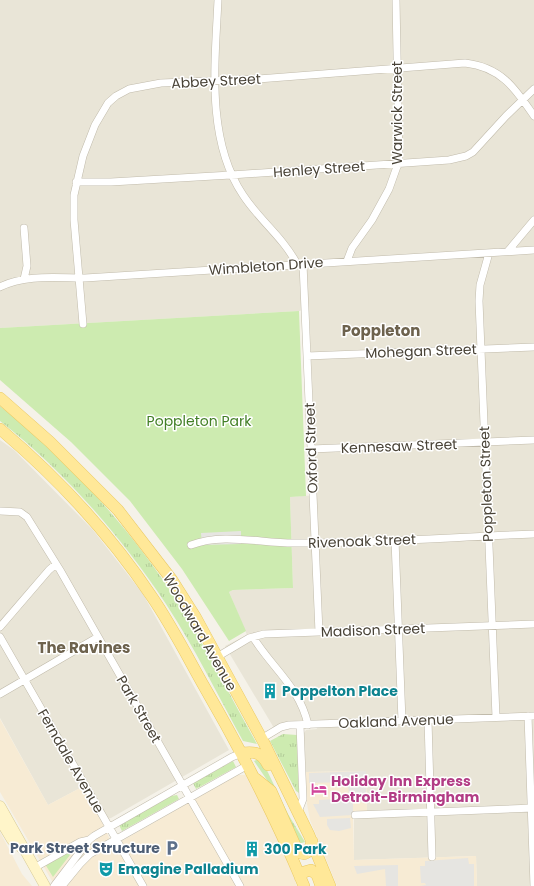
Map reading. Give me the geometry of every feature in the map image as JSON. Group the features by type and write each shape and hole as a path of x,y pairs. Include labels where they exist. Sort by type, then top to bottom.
{"main road":[{"name":"Woodward Avenue","path":"0,398 50,442 118,510 172,580 196,618 261,739 312,841 330,886"},
{"name":"Woodward Avenue","path":"0,429 52,476 88,513 121,553 153,598 242,753 302,882"},
{"path":"242,753 257,752 265,758 289,812 300,816"},
{"path":"254,777 272,791 298,852 302,854 308,852 312,841"},
{"path":"302,882 307,871 311,870 317,875 321,886"}],"street":[{"name":"Oxford Street","path":"218,0 216,81 219,127 231,175 242,195 286,245 300,264 308,356 319,632"},
{"name":"Warwick Street","path":"347,261 352,248 380,207 394,180 398,164 396,0"},
{"name":"Abbey Street","path":"83,324 73,208 76,182 83,156 100,114 108,103 116,96 129,89 143,86 465,63 491,68 503,77 534,116"},
{"name":"Henley Street","path":"76,182 111,182 231,175 449,160 466,156 473,152 522,99 534,89"},
{"path":"508,251 534,220"},
{"path":"24,228 27,266 24,279"},
{"name":"Wimbleton Drive","path":"0,287 24,279 79,278 534,250"},
{"name":"Poppleton Street","path":"489,253 479,289 496,717"},
{"name":"Mohegan Street","path":"308,356 534,347"},
{"name":"Kennesaw Street","path":"311,449 534,440"},
{"name":"Park Street","path":"0,511 20,512 27,517 56,564 240,886"},
{"name":"Rivenoak Street","path":"191,545 201,540 315,543 534,534"},
{"path":"395,540 402,721"},
{"path":"0,627 49,570 56,564"},
{"name":"Madison Street","path":"217,657 253,637 264,634 534,624"},
{"name":"Ferndale Avenue","path":"0,637 143,886"},
{"path":"0,694 98,637"},
{"path":"253,637 267,657 289,683 307,718 308,724"},
{"path":"531,716 534,886"},
{"name":"Oakland Avenue","path":"261,739 282,727 308,724 531,716"},
{"path":"428,720 432,857"},
{"path":"300,725 303,799 300,816"},
{"path":"34,868 80,842 88,840 182,785 242,753"},
{"path":"62,886 85,859 248,765"},
{"path":"0,806 45,886"},
{"path":"354,815 532,808"},
{"path":"0,820 12,840 23,849"},
{"path":"54,886 88,840"}],"shaded area":[{"path":"0,0 534,0 534,886 477,886 476,856 354,860 354,818 367,818 366,771 306,772 304,733 306,730 317,729 313,720 288,721 274,728 225,646 247,635 229,592 233,590 293,588 290,497 317,495 309,309 299,311 0,328"},
{"path":"0,440 14,450 93,530 143,594 229,750 111,818 101,820 82,787 48,805 0,718"},
{"path":"241,531 241,544 202,545 201,533"},
{"path":"0,719 48,805 82,787 101,820 113,846 237,775 246,775 279,840 297,886 55,886 0,792"},
{"path":"366,771 367,811 353,812 354,860 476,856 477,886 337,886 310,820 307,804 306,772"},
{"path":"366,771 366,802 353,802 353,815 320,817 313,804 319,804 319,800 349,798 348,782 309,783 309,773"},
{"path":"350,818 351,828 339,831 330,830 327,825 327,819"},
{"path":"0,832 22,874 32,886 0,886"},
{"path":"468,858 469,864 474,864 474,886 420,886 426,885 425,883 421,883 420,866 425,866 425,861"},
{"path":"398,865 398,886 386,886 385,869 357,874 354,866"}],"green space":[{"name":"Poppleton Park","path":"299,311 306,496 290,497 293,588 233,590 229,592 246,631 229,641 182,569 130,501 71,442 0,380 0,328"},
{"path":"0,406 26,427 74,473 140,549 179,604 257,744 243,741 177,621 149,579 111,529 47,461 0,421"},
{"path":"283,734 297,735 299,793 296,791 270,741"},
{"path":"261,758 288,814 305,842 298,844 269,783 254,761"},
{"path":"233,761 236,767 196,789 193,783"},
{"path":"177,795 179,799 122,831 119,825 171,796"},
{"path":"73,849 73,851 53,877 45,864"}],"place":[{"name":"Poppelton Place","path":"270,691"},
{"name":"Holiday Inn Express Detroit-Birmingham","path":"319,789"},
{"name":"Park Street Structure","path":"172,848"},
{"name":"300 Park","path":"252,849"},
{"name":"Emagine Palladium","path":"106,869"}],"district":[{"name":"Poppleton","path":"381,331"},
{"name":"The Ravines","path":"84,648"}]}
